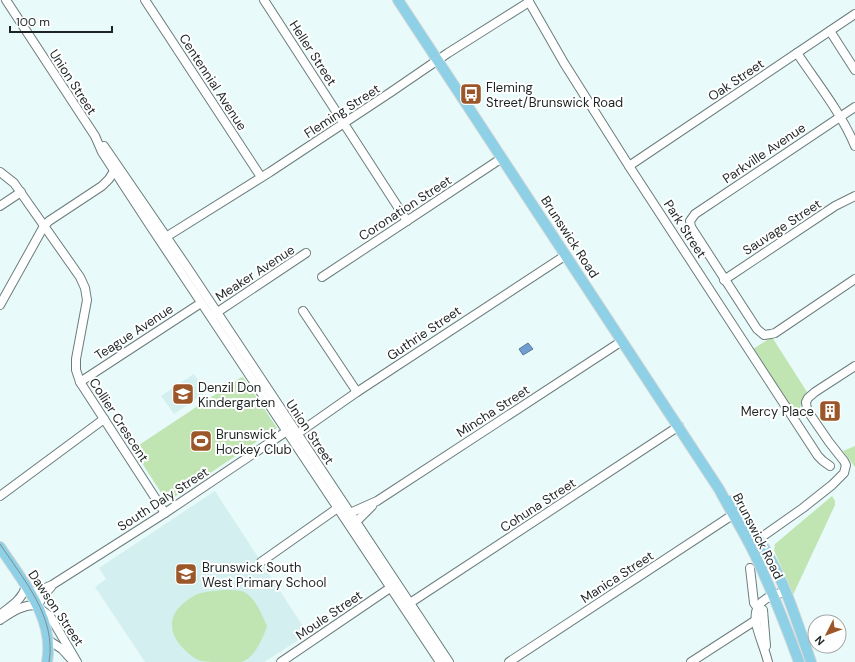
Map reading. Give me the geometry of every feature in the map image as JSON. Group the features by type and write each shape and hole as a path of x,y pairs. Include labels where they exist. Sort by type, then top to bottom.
{"main road":[{"name":"Brunswick Road","path":"398,0 735,513 766,550 784,588"},
{"name":"Brunswick Road","path":"735,513 774,597"},
{"path":"750,545 758,539"},
{"name":"Dawson Street","path":"2,550 39,607"},
{"path":"784,588 811,662"},
{"path":"774,597 799,662"},
{"path":"39,607 47,630 47,662"}],"street":[{"name":"Union Street","path":"6,0 95,136 107,149 166,237 213,315 287,431 341,506 350,513 410,603 432,643 440,662"},
{"name":"Centennial Avenue","path":"145,0 261,177"},
{"name":"Heller Street","path":"264,0 407,221"},
{"name":"Fleming Street","path":"166,237 344,123 528,1"},
{"name":"Park Street","path":"528,1 564,63 629,166 818,456 830,466"},
{"name":"Oak Street","path":"629,166 855,14"},
{"path":"830,31 855,70"},
{"path":"797,54 840,117 855,146"},
{"name":"Parkville Avenue","path":"690,221 695,214 855,107"},
{"name":"Union Street","path":"95,136 102,152 114,171 201,303 213,315 297,434 390,588 432,643 449,662"},
{"name":"Coronation Street","path":"322,277 502,158"},
{"path":"0,305 44,226 102,186 110,179 114,171"},
{"name":"Collier Crescent","path":"0,172 10,179 21,192 80,277 85,288 87,300 76,359 76,370 80,382 165,512"},
{"path":"102,186 119,178"},
{"path":"0,206 21,192"},
{"name":"Sauvage Street","path":"724,280 835,206 855,196"},
{"name":"Park Street","path":"690,221 691,227 724,280 757,329 764,335 775,332 855,279"},
{"name":"Meaker Avenue","path":"213,315 306,253"},
{"name":"Guthrie Street","path":"297,434 357,392 566,255"},
{"name":"Teague Avenue","path":"80,382 201,303"},
{"path":"303,311 357,392"},
{"name":"Mincha Street","path":"350,513 377,501 622,341"},
{"path":"758,539 803,508 844,473 846,465 807,410 806,402 815,392 855,366"},
{"path":"0,496 104,419"},
{"name":"Cohuna Street","path":"410,603 679,426"},
{"name":"South Daly Street","path":"27,589 36,592 52,585 287,431"},
{"name":"Mincha Street","path":"356,522 377,501"},
{"path":"261,562 341,506"},
{"name":"Manica Street","path":"509,662 735,513"},
{"name":"Brunswick Road","path":"750,568 755,604 760,610"},
{"name":"South Daly Street","path":"39,607 43,596 52,585"},
{"name":"Moule Street","path":"281,662 390,588"},
{"name":"Brunswick Road","path":"767,660 760,610 761,601 774,597 784,588"},
{"path":"0,614 18,601 27,589"},
{"path":"0,620 30,604 39,607"},
{"name":"Dawson Street","path":"39,607 54,623 77,662"},
{"path":"692,662 756,620 760,610"},
{"name":"Brunswick Road","path":"756,620 767,660"},
{"name":"Dawson Street","path":"48,640 62,649 74,662"}],"shaded area":[{"name":"Denzil Don Kindergarten","path":"194,374 206,392 174,414 161,396"},
{"name":"Brunswick South West Primary School","path":"215,491 308,634 264,662 145,662 95,587 106,579 99,568"}],"green space":[{"path":"772,337 807,392 796,416 753,349"},
{"name":"Brunswick Hockey Club","path":"243,377 277,428 167,502 133,449"},
{"path":"855,446 855,467 843,451"},
{"path":"832,496 835,501 835,505 793,595 774,550 775,544"},
{"path":"225,590 241,591 250,596 254,600 267,626 258,647 246,660 241,662 201,661 195,658 179,644 172,629 174,615 184,603 196,595"}],"water":[{"path":"528,343 533,349 523,355 519,349"}],"tram line":[{"path":"0,544 28,585 43,614 48,630 50,645 49,662"}],"place":[{"name":"Fleming Street/Brunswick Road","path":"471,94"},
{"name":"Denzil Don Kindergarten","path":"183,394"},
{"name":"Mercy Place","path":"830,411"},
{"name":"Brunswick Hockey Club","path":"201,441"},
{"name":"Brunswick South West Primary School","path":"186,574"}]}
